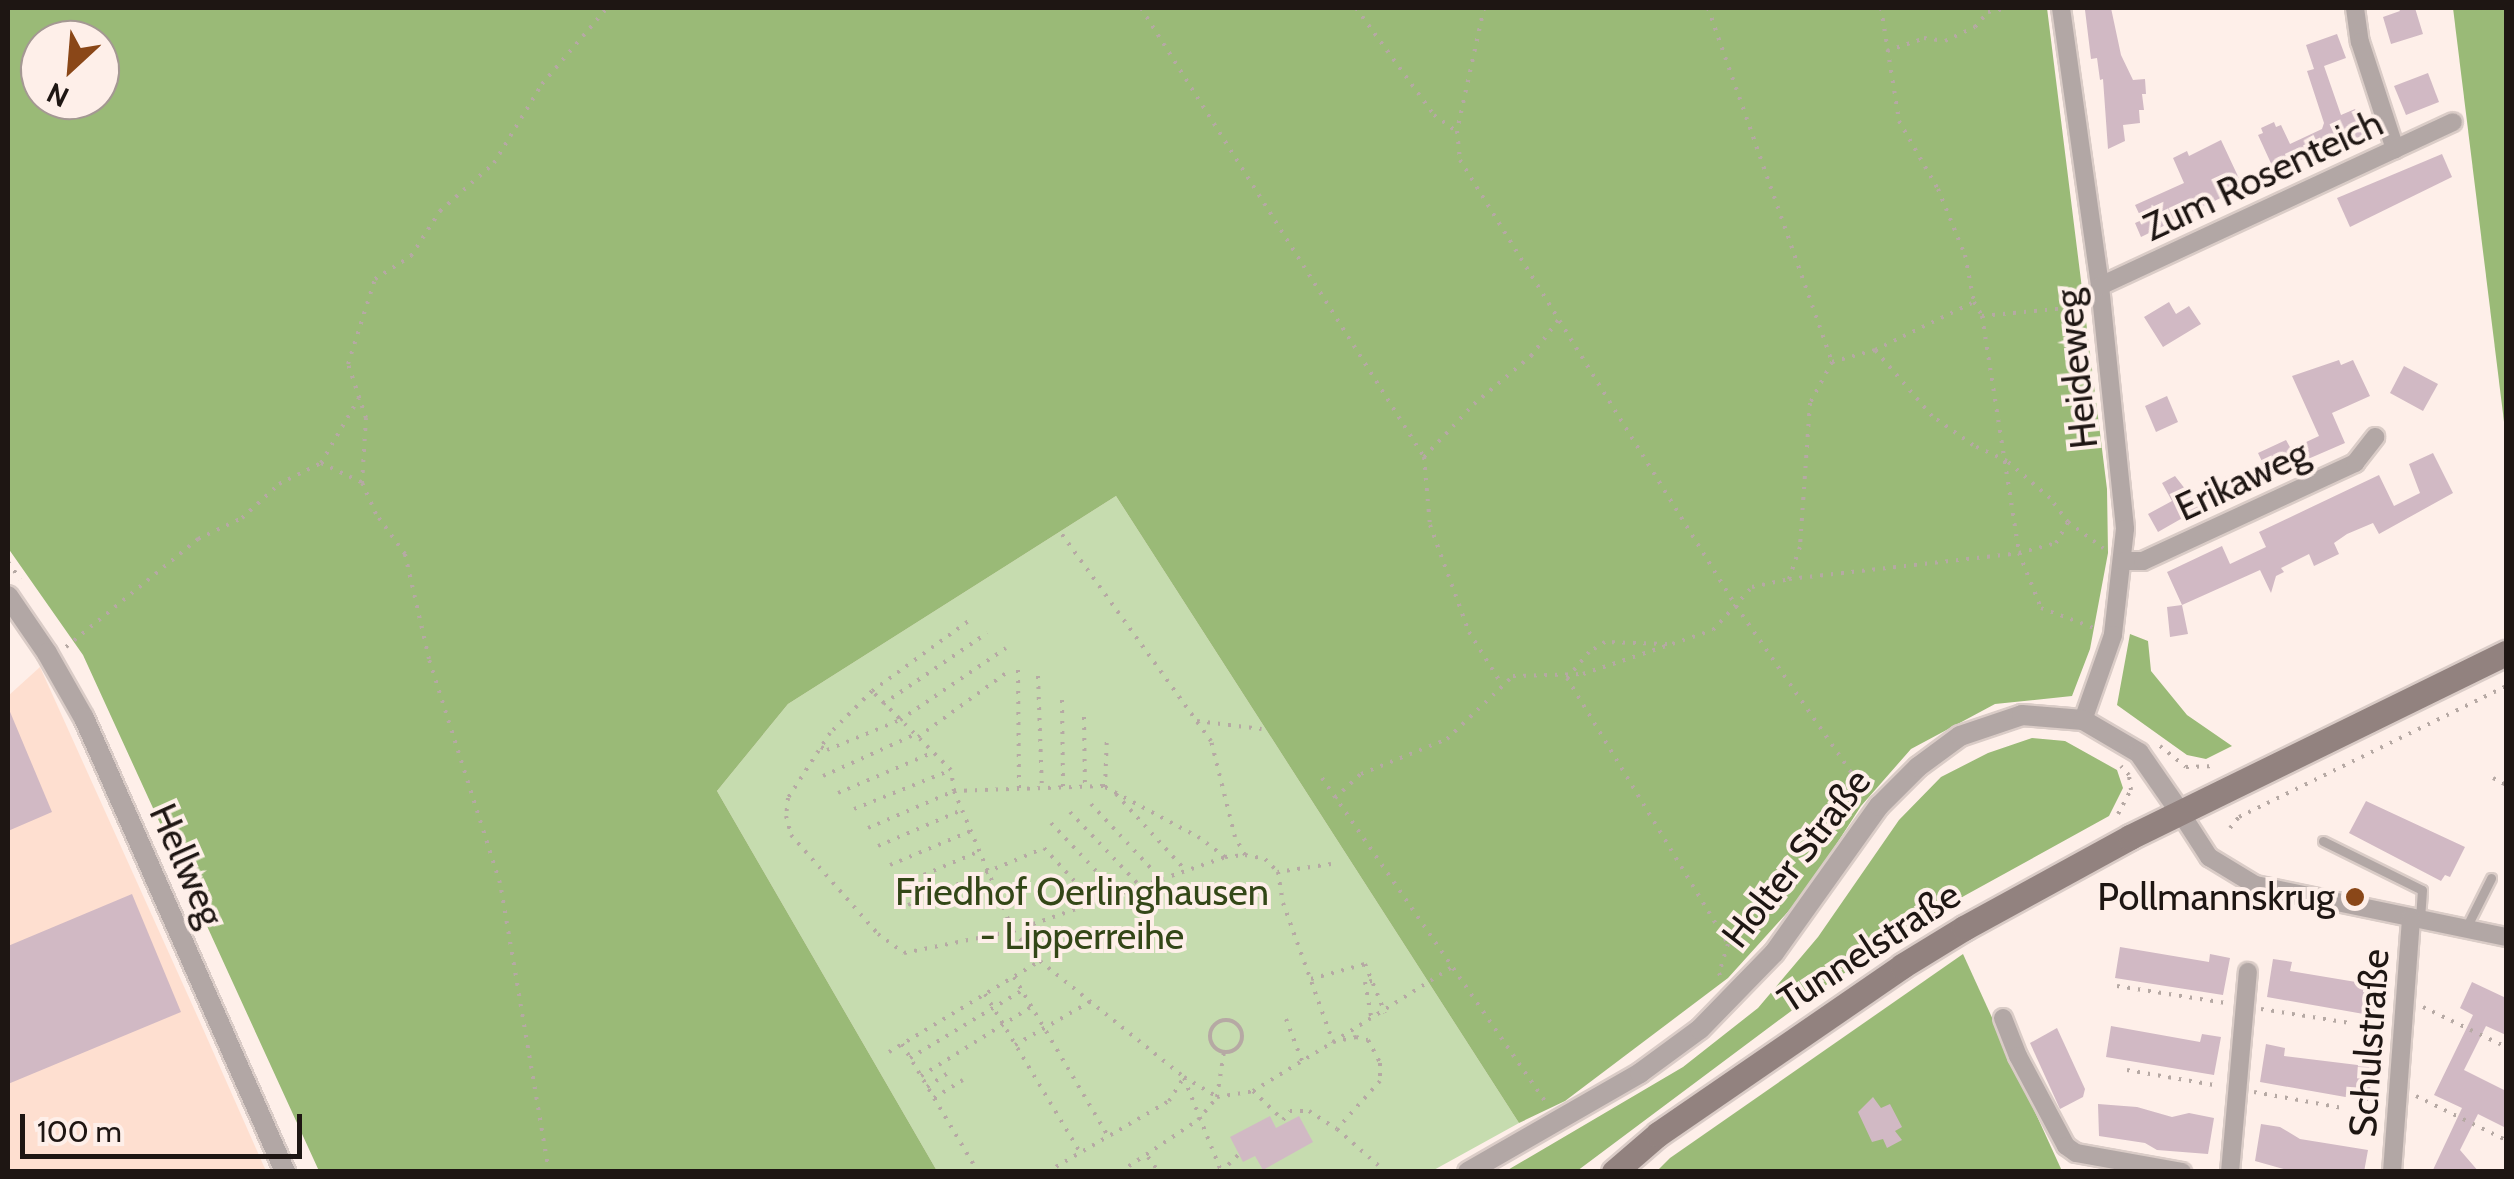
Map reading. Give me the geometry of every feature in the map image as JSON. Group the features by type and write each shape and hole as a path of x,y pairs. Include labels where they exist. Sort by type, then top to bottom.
{"main road":[{"path":"2180,812 2506,653"},
{"name":"Tunnelstraße","path":"1614,1172 1658,1134 1902,966 2180,812"}],"street":[{"name":"Heideweg","path":"2061,8 2101,295 2122,490 2124,562 2113,634 2083,720"},
{"path":"2354,8 2360,42 2396,149"},
{"name":"Zum Rosenteich","path":"2101,295 2453,122"},
{"name":"Erikaweg","path":"2124,562 2143,561 2356,463 2375,437"},
{"name":"Hellweg","path":"8,596 47,652 84,718 284,1172"},
{"name":"Holter Straße","path":"1468,1172 1666,1056 1732,1000 1774,953 1879,806 1937,751 1982,726 2022,715 2083,720 2140,753 2180,812"},
{"path":"2180,812 2210,857 2256,885 2506,937"},
{"name":"Schulstraße","path":"2392,1172 2415,919"},
{"path":"2230,1172 2248,972"},
{"path":"2003,1018 2018,1056 2066,1146 2076,1152 2182,1172"}],"lane":[{"path":"2323,840 2422,890 2415,919"},
{"path":"2466,928 2491,878"}],"path":[{"path":"549,1172 500,883 428,659 405,554 376,514 362,483 366,418 348,364 375,280 411,256 440,211 494,163 542,84 607,8"},
{"path":"1141,8 1424,456 1430,525 1469,632 1501,683"},
{"path":"1356,8 1434,115 1457,131"},
{"path":"1484,8 1457,131 1460,160 1561,317 1736,606 1855,782 1879,806"},
{"path":"1708,8 1832,362"},
{"path":"1882,8 1899,121 1938,189 1966,256 1974,302 1982,316 2020,553 2041,608 2113,634"},
{"path":"1887,51 1924,38 1945,42 1975,27 1988,12 2008,8"},
{"path":"1982,316 2101,295"},
{"path":"1789,579 1800,548 1810,402 1832,362 1875,350 1974,302"},
{"path":"1424,456 1474,404 1530,356 1561,317"},
{"path":"1875,350 1932,416 1973,446 2008,462 2050,498 2068,522 2124,562"},
{"path":"47,652 66,646 198,540 242,518 279,484 321,463 359,398"},
{"path":"321,463 362,483"},
{"path":"1335,798 1360,774 1447,738 1501,683 1514,676 1567,678 1713,630 1752,587 1789,579 2020,553 2056,543 2068,522"},
{"path":"1060,532 1211,741 1244,856"},
{"path":"971,618 873,686 821,747 788,798 790,835 878,934 904,953 1013,930 1225,857 1264,859 1278,872 1284,904 1333,1042"},
{"path":"883,704 987,633"},
{"path":"1567,678 1589,652 1605,642 1672,644"},
{"path":"821,747 827,750 900,720 1006,648"},
{"path":"1018,670 1019,788"},
{"path":"823,776 917,736 1006,674"},
{"path":"1038,676 1042,788"},
{"path":"1567,678 1728,944 1719,974 1732,1000"},
{"path":"2230,828 2238,816 2506,686"},
{"path":"872,691 952,770 954,791 1013,930 1040,961 1184,1077 1217,1097 1253,1091 1386,1012 1452,967"},
{"path":"1062,700 1063,787"},
{"path":"1084,717 1084,786"},
{"path":"1197,722 1262,728"},
{"path":"1105,787 1107,736"},
{"path":"2152,739 2186,767 2217,766"},
{"path":"838,793 934,752"},
{"path":"2115,758 2129,775 2131,790 2118,814"},
{"path":"854,809 952,770"},
{"path":"1322,778 1558,1120"},
{"path":"2494,778 2506,785"},
{"path":"868,828 954,791 1105,787 1200,838 1225,857"},
{"path":"1116,792 1115,797 1186,870"},
{"path":"1091,804 1162,879"},
{"path":"878,846 962,810"},
{"path":"1070,812 1140,886"},
{"path":"1052,823 1118,894"},
{"path":"890,866 971,831"},
{"path":"908,905 1044,848 1094,902"},
{"path":"895,887 980,851"},
{"path":"1278,872 1331,864"},
{"path":"890,1052 1040,961"},
{"path":"1311,979 1366,964 1386,1012"},
{"path":"1014,977 1108,1134"},
{"path":"1372,980 1365,982 1372,1020"},
{"path":"910,1058 1022,990"},
{"path":"985,994 1080,1152"},
{"path":"2405,998 2506,1047"},
{"path":"1015,1046 1093,1000"},
{"path":"920,1076 1032,1007"},
{"path":"1286,1019 1302,1061"},
{"path":"1227,1020 1240,1028 1242,1038 1238,1047 1224,1052 1214,1047 1210,1032 1217,1023 1227,1020"},
{"path":"1333,1042 1356,1036 1368,1040 1380,1063 1380,1081 1337,1130"},
{"path":"902,1044 978,1172"},
{"path":"1120,1172 1148,1157 1198,1120 1217,1097 1224,1052"},
{"path":"927,1087 951,1071"},
{"path":"1184,1077 1221,1171 1239,1154"},
{"path":"1050,1171 1169,1102 1184,1077"},
{"path":"934,1098 963,1080"},
{"path":"2398,1088 2506,1140"},
{"path":"1253,1091 1283,1120 1290,1111 1309,1112 1337,1130 1386,1172"},
{"path":"1148,1157 1159,1172"}],"shaded area":[{"path":"40,667 266,1171 8,1171 8,696"}],"green space":[{"path":"8,8 2047,8 2107,489 2108,553 2090,649 2072,696 1995,704 1911,749 1861,806 1805,893 1728,978 1565,1101 1519,1123 1116,496 788,704 717,791 937,1171 319,1171 83,655 8,548"},
{"path":"2453,8 2506,8 2506,438"},
{"name":"Friedhof Oerlinghausen - Lipperreihe","path":"1116,496 1519,1123 1432,1171 937,1171 717,791 788,704"},
{"path":"2130,634 2148,641 2151,671 2187,715 2232,746 2206,759 2187,755 2117,705"},
{"path":"2032,738 2065,741 2117,770 2123,788 2109,816 1964,896 1826,985 1577,1171 1506,1171 1683,1067 1758,1008 1818,937 1899,820 1941,777 1988,753"},
{"path":"1963,954 2062,1171 1656,1172 1670,1158"}],"building":[{"path":"2111,8 2121,55 2133,80 2145,79 2146,94 2142,94 2144,110 2139,110 2140,123 2123,125 2125,141 2108,149 2103,79 2100,80 2097,58 2091,59 2085,10"},
{"path":"2398,8 2415,8 2423,34 2391,44 2383,17 2400,11"},
{"path":"2337,34 2346,58 2324,66 2341,115 2355,109 2367,134 2306,164 2303,159 2275,172 2258,135 2263,133 2261,128 2274,122 2276,127 2281,125 2290,144 2322,129 2324,123 2307,71 2314,69 2306,45"},
{"path":"2428,73 2439,102 2406,115 2394,86"},
{"path":"2221,140 2243,187 2141,237 2135,223 2142,220 2135,205 2184,183 2173,158 2187,151 2189,156"},
{"path":"2442,154 2452,177 2350,227 2337,198"},
{"path":"2169,302 2176,314 2189,306 2201,324 2163,347 2144,317"},
{"path":"2339,360 2341,365 2353,360 2370,396 2332,413 2345,443 2269,476 2258,453 2286,440 2291,449 2319,436 2292,376"},
{"path":"2404,366 2438,384 2423,411 2390,393"},
{"path":"2167,396 2178,422 2156,432 2145,406"},
{"path":"2433,453 2453,493 2379,534 2373,523 2347,534 2334,543 2339,554 2314,566 2309,554 2281,568 2284,572 2276,576 2271,593 2260,570 2182,605 2167,572 2222,546 2230,564 2266,547 2259,532 2379,475 2394,506 2420,493 2409,464"},
{"path":"2175,476 2200,508 2158,532 2148,514 2172,501 2162,483"},
{"path":"2182,605 2188,634 2170,637 2167,607"},
{"path":"8,707 52,812 8,831"},
{"path":"2366,801 2465,847 2450,877 2445,875 2441,881 2349,833"},
{"path":"132,894 181,1012 8,1084 8,946"},
{"path":"2120,947 2209,962 2210,954 2230,958 2223,995 2115,978"},
{"path":"2273,959 2292,962 2290,971 2380,986 2375,1016 2267,997"},
{"path":"2472,982 2506,998 2506,1035 2486,1026 2464,1070 2506,1091 2506,1128 2478,1114 2460,1150 2479,1172 2432,1172 2462,1108 2434,1095 2473,1015 2460,1008"},
{"path":"2111,1026 2200,1042 2202,1034 2221,1037 2214,1075 2106,1057"},
{"path":"2057,1028 2085,1089 2083,1097 2060,1109 2030,1043"},
{"path":"2266,1044 2285,1048 2284,1056 2374,1067 2368,1101 2260,1082"},
{"path":"1873,1097 1881,1108 1890,1104 1902,1127 1895,1131 1902,1140 1887,1148 1883,1139 1872,1142 1858,1112"},
{"path":"2098,1104 2137,1107 2172,1117 2189,1113 2214,1118 2208,1154 2157,1150 2145,1143 2099,1136"},
{"path":"1270,1116 1276,1128 1299,1116 1313,1142 1263,1170 1255,1156 1243,1162 1230,1137"},
{"path":"2261,1124 2280,1127 2300,1139 2368,1150 2364,1172 2294,1172 2255,1161"}],"place":[{"name":"Pollmannskrug","path":"2355,897"}]}
